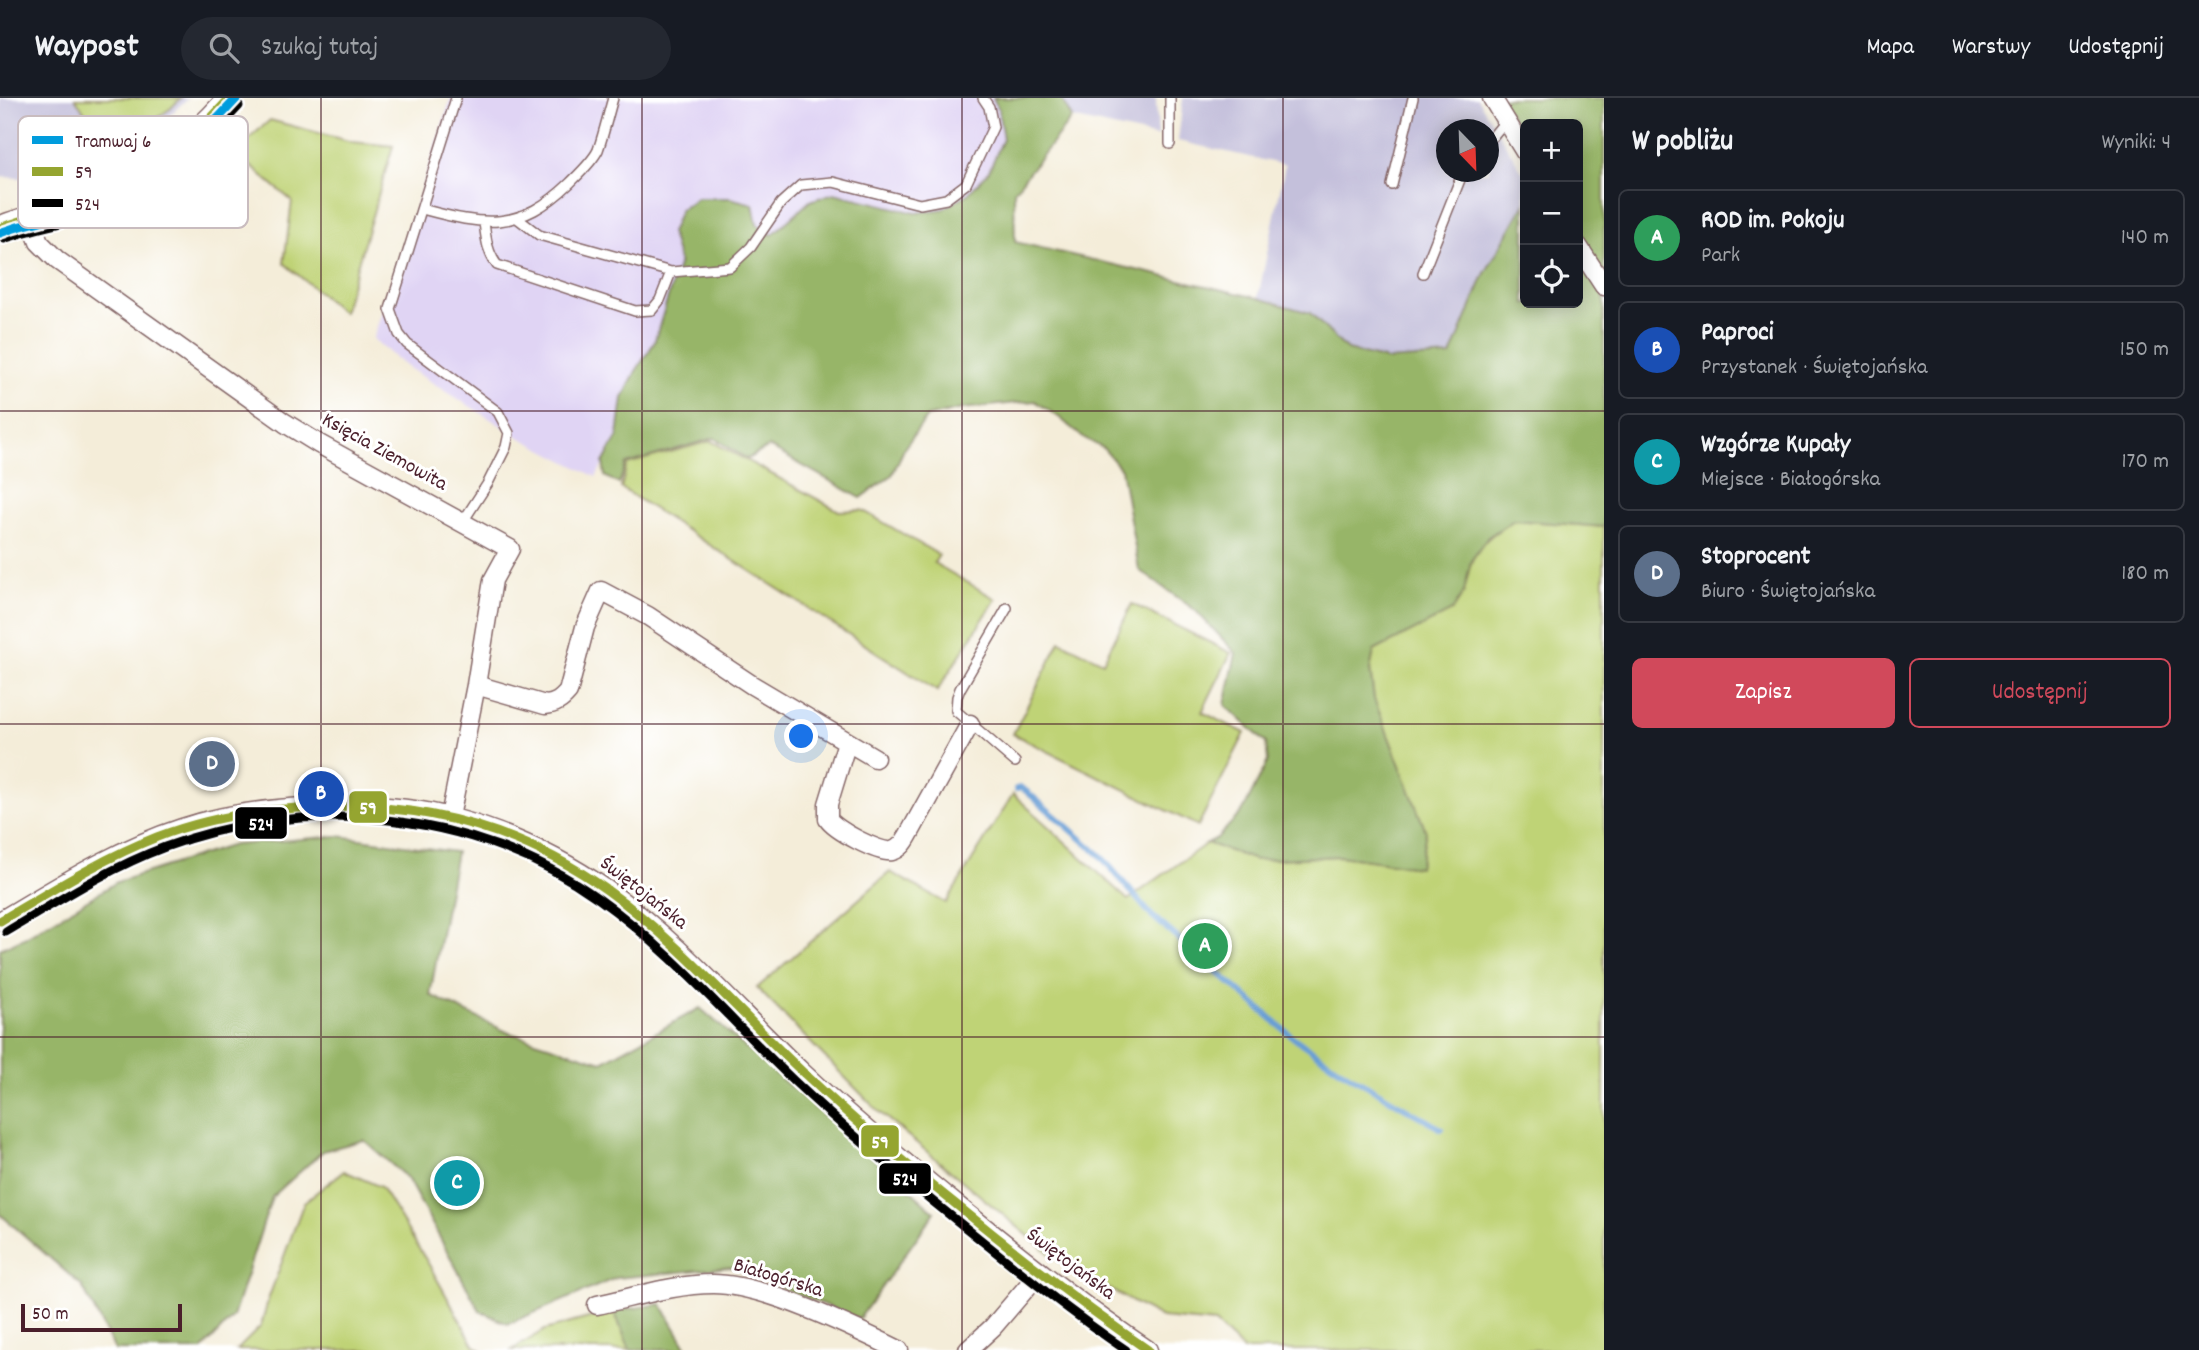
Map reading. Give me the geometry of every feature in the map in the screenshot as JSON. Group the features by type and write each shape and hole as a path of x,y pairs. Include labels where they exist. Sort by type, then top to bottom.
{"street":[{"path":"211,116 230,98"},
{"path":"1492,98 1520,143"},
{"path":"0,228 18,222"},
{"name":"Księcia Ziemowita","path":"34,228 39,242 47,252 157,333 319,444 510,549 493,580 450,817"},
{"path":"1583,254 1604,286"},
{"path":"476,685 545,705 561,700 568,692 585,627 601,591 648,616 752,685 875,758"},
{"path":"847,742 828,804 828,819 837,828 880,850 889,851 902,845 908,836 970,724"},
{"name":"Świętojańska","path":"0,921 90,867 138,844 184,827 226,817 311,806 407,810 450,817 510,836 560,860 647,921 803,1073 896,1156 1040,1272 1148,1350"},
{"path":"968,1350 993,1327 1040,1272"},
{"name":"Białogórska","path":"597,1305 694,1285 724,1284 798,1305 899,1350"}],"lane":[{"path":"457,98 390,309 394,324 407,344 498,412 509,433 506,447 488,483 462,523"},
{"path":"422,209 464,220 485,222 517,218 544,205 574,178 597,152 613,98"},
{"path":"517,218 539,235 671,272 730,267 751,247 781,203 801,185 834,182 920,204 946,199 966,184 993,127 989,107 983,98"},
{"path":"1170,98 1170,144"},
{"path":"1392,185 1413,98"},
{"path":"1499,129 1507,119"},
{"path":"1423,273 1459,182"},
{"path":"485,222 487,246 497,265 635,311 652,310 660,300 671,272"},
{"path":"1007,608 957,697 956,711 1015,762"}],"shaded area":[{"path":"0,98 188,98 169,116 18,116 18,178 0,177"},
{"path":"451,98 993,98 998,108 1003,139 989,171 968,194 943,209 916,213 834,193 810,201 772,236 757,224 671,233 679,262 672,288 654,343 623,398 618,436 596,477 519,437 404,365 373,339"},
{"path":"1061,98 1156,98 1158,137 1072,118"},
{"path":"1183,98 1477,98 1490,119 1436,119 1436,182 1499,182 1499,134 1520,168 1520,212 1484,275 1451,356 1387,360 1347,350 1310,313 1258,298 1285,165 1178,141"}],"green space":[{"path":"75,98 181,98 160,116 80,116 84,111"},
{"path":"993,98 1061,98 1072,118 1014,191 1015,242 1258,298 1310,313 1347,350 1387,360 1451,356 1484,275 1520,212 1520,308 1583,308 1583,119 1520,119 1520,131 1500,98 1604,98 1604,527 1514,520 1488,537 1471,561 1464,592 1452,611 1374,651 1370,670 1374,699 1426,832 1419,867 1340,856 1255,860 1207,843 1217,838 1243,811 1268,761 1266,743 1225,705 1236,653 1195,610 1139,570 1121,469 1104,449 1081,436 1035,401 962,409 927,417 905,447 892,475 861,498 769,447 747,459 714,438 626,464 619,484 605,476 603,463 618,436 623,398 654,343 679,262 671,233 680,210 697,198 730,198 753,204 757,224 772,235 810,201 834,193 916,213 943,209 968,194 989,171 1003,139 998,108"},
{"path":"270,120 352,142 393,146 343,313 284,263 292,201 248,164 248,140"},
{"path":"711,441 839,511 861,510 867,513 939,555 934,563 996,599 937,691 621,488 627,464"},
{"path":"1514,520 1604,527 1604,1350 1243,1350 1215,1323 1162,1318 1061,1263 877,1110 757,988 890,872 946,903 1013,794 1128,900 1207,843 1255,860 1340,856 1418,867 1426,832 1374,699 1370,670 1374,651 1400,637 1463,592 1470,566 1479,549 1492,535"},
{"path":"1132,604 1231,653 1202,712 1245,733 1198,826 1013,734 1060,641 1103,662"},
{"path":"338,836 456,852 430,995 507,1032 602,1062 700,1008 935,1212 859,1319 731,1267 616,1278 508,1324 480,1311 407,1178 364,1140 323,1151 272,1197 233,1317 202,1350 115,1350 82,1286 0,1214 0,949 24,938 117,882 233,845"},
{"path":"344,1171 381,1187 474,1345 481,1350 237,1350 261,1326 304,1202"},
{"path":"661,1304 688,1350 630,1350 614,1311"},
{"path":"614,1311 630,1350 512,1350 545,1330"}],"waterway":[{"path":"1016,789 1026,791 1100,855 1151,915 1295,1039 1344,1072 1441,1129"}],"tram line":[{"name":"6","path":"220,116 237,98"},
{"name":"6","path":"0,233 18,227"}],"transit line":[{"name":"59","path":"213,116 230,98"},
{"name":"524","path":"229,116 239,106"},
{"name":"59","path":"0,228 18,222"},
{"name":"524","path":"4,239 41,228"},
{"name":"59","path":"0,921 77,876 136,846 191,826 243,814 339,806 380,808 420,812 497,832 571,867 634,911 685,956 845,1111 1031,1264 1148,1350"},
{"name":"524","path":"6,932 84,886 144,855 219,830 275,820 332,817 389,820 445,830 499,846 551,869 626,919 676,963 794,1081 874,1152 1040,1287 1126,1350"}],"place":[{"name":"Stoprocent","path":"212,764"},
{"name":"Paproci","path":"321,794"},
{"name":"ROD im. Pokoju","path":"1205,946"},
{"name":"Wzgórze Kupały","path":"457,1183"}]}
